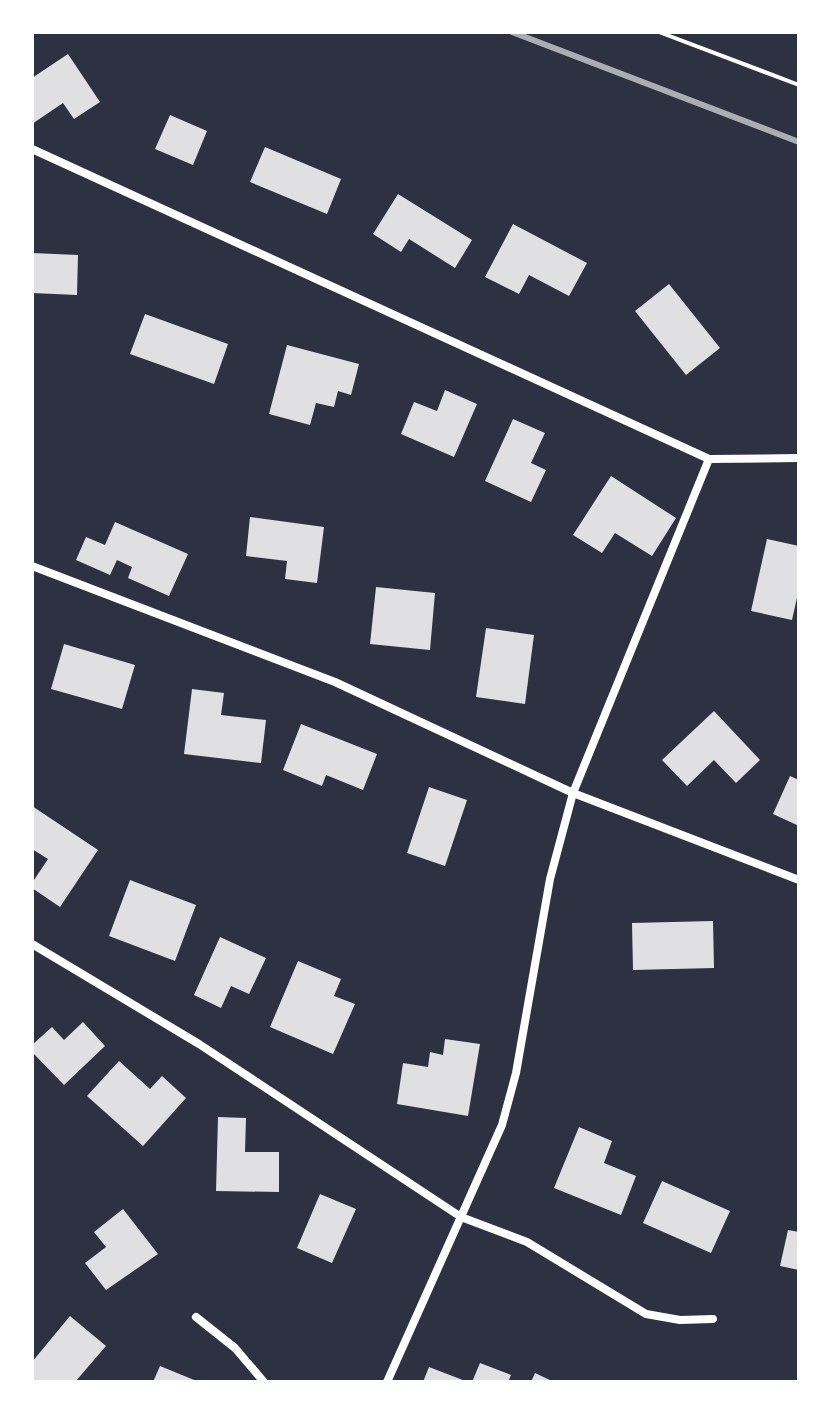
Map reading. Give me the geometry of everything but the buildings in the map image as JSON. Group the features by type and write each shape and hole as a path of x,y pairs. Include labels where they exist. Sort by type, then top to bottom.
{"street":[{"path":"32,149 709,459 799,458"},
{"path":"387,1382 502,1125 516,1073 550,879 573,793 709,459"},
{"path":"32,566 335,682 573,793 799,880"},
{"path":"32,944 199,1044 461,1217 527,1242 646,1314 680,1320 713,1319"},
{"path":"196,1317 235,1348 264,1382"}],"path":[{"path":"659,32 799,85"}],"railway":[{"path":"512,32 799,142"}]}
